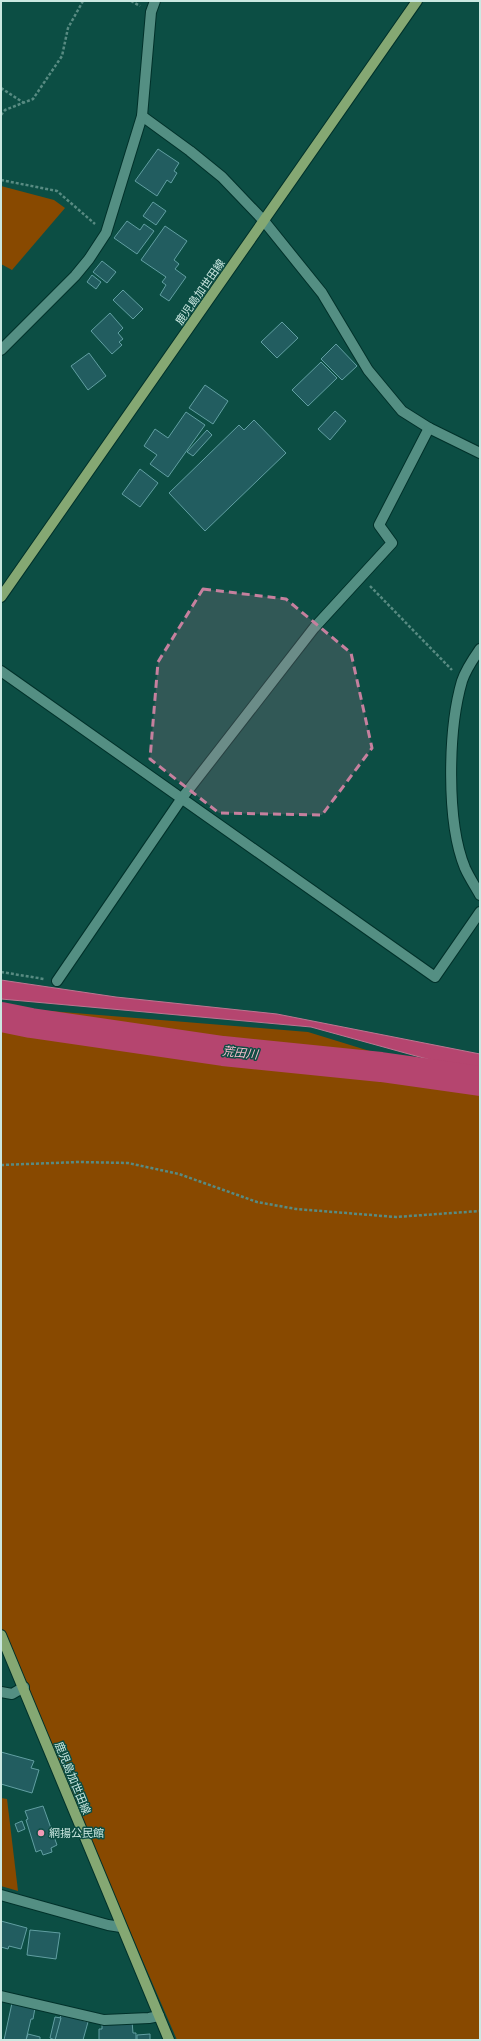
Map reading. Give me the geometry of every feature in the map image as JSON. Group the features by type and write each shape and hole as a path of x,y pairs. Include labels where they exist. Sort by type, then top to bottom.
{"main road":[{"name":"鹿児島加世田線","path":"1,597 417,1"},
{"name":"鹿児島加世田線","path":"1,1634 169,2040"}],"street":[{"path":"1,350 75,276 89,260 106,233 142,116 151,12 155,1"},
{"path":"142,116 190,151 222,177 264,221 322,293 368,370 402,411 429,428 480,453"},
{"path":"57,981 182,798 314,628 392,543 379,525 429,428"},
{"path":"480,649 469,665 462,680 454,734 452,804 455,828 465,868 480,895"},
{"path":"1,671 435,977 480,912"},
{"path":"1,1692 12,1694 24,1687"},
{"path":"1,1895 108,1925 121,1927"},
{"path":"1,1996 104,2020 159,2016"}],"path":[{"path":"1,115 4,110 33,99 62,56 68,28 82,1"},
{"path":"1,88 24,103"},
{"path":"1,180 57,191 106,233"},
{"path":"361,578 462,680"},
{"path":"1,972 57,981"},
{"path":"1,1165 79,1162 128,1163 179,1174 258,1202 296,1209 396,1217 480,1211"}],"highlighted area":[{"path":"203,589 286,599 351,653 372,748 322,815 219,813 150,759 158,662"}],"shaded area":[{"path":"1,186 54,200 65,208 12,270 1,264"},
{"path":"1,980 116,997 277,1014 480,1054 480,1069 456,1067 311,1027 1,999"},
{"path":"1,1007 308,1032 480,1085 480,2040 177,2040 1,1633"},
{"path":"1,1798 7,1799 18,1891 1,1886"}],"building":[{"path":"158,149 179,163 174,171 177,173 171,183 167,180 157,196 135,181"},
{"path":"153,202 166,211 156,225 143,216"},
{"path":"127,221 140,230 144,224 154,231 137,254 114,238"},
{"path":"165,226 187,241 174,260 179,264 175,269 186,277 169,301 160,295 166,285 162,282 166,277 141,260"},
{"path":"102,261 116,272 107,283 93,272"},
{"path":"92,275 101,282 96,289 87,282"},
{"path":"123,290 143,309 133,319 113,300"},
{"path":"110,313 123,328 118,333 123,339 119,342 122,345 112,354 91,331"},
{"path":"282,322 298,338 277,358 261,342"},
{"path":"336,344 357,366 342,380 321,359"},
{"path":"89,353 106,376 88,390 71,366"},
{"path":"321,362 337,378 308,406 292,390"},
{"path":"205,385 228,401 213,424 189,408"},
{"path":"335,411 346,421 330,440 318,429"},
{"path":"186,412 205,425 168,477 150,464 157,455 144,446 155,429 168,438"},
{"path":"254,420 286,453 205,531 169,493 239,425 244,430"},
{"path":"207,430 212,435 193,456 187,452"},
{"path":"140,469 158,483 140,507 122,494"},
{"path":"1,1752 34,1761 31,1768 39,1770 32,1793 1,1784"},
{"name":"網揚公民館","path":"43,1806 57,1845 51,1848 52,1852 43,1855 41,1850 36,1852 26,1820 28,1819 25,1811"},
{"path":"22,1821 25,1829 18,1832 15,1824"},
{"path":"1,1921 27,1928 21,1949 9,1946 8,1949 1,1947"},
{"path":"30,1930 60,1933 56,1959 27,1955"},
{"path":"12,2003 35,2008 26,2040 4,2040"},
{"path":"61,2014 88,2022 83,2040 55,2040"},
{"path":"55,2017 61,2018 55,2040 50,2038"},
{"path":"132,2021 133,2033 136,2033 136,2040 99,2040 99,2029 102,2029 102,2022"},
{"path":"28,2034 40,2037 40,2040 26,2040"},
{"path":"150,2034 150,2040 137,2040 137,2035"}],"waterway":[{"name":"荒田川","path":"1,1017 31,1023 223,1051 381,1067 480,1081"}],"place":[{"name":"網揚公民館","path":"41,1833"}]}
